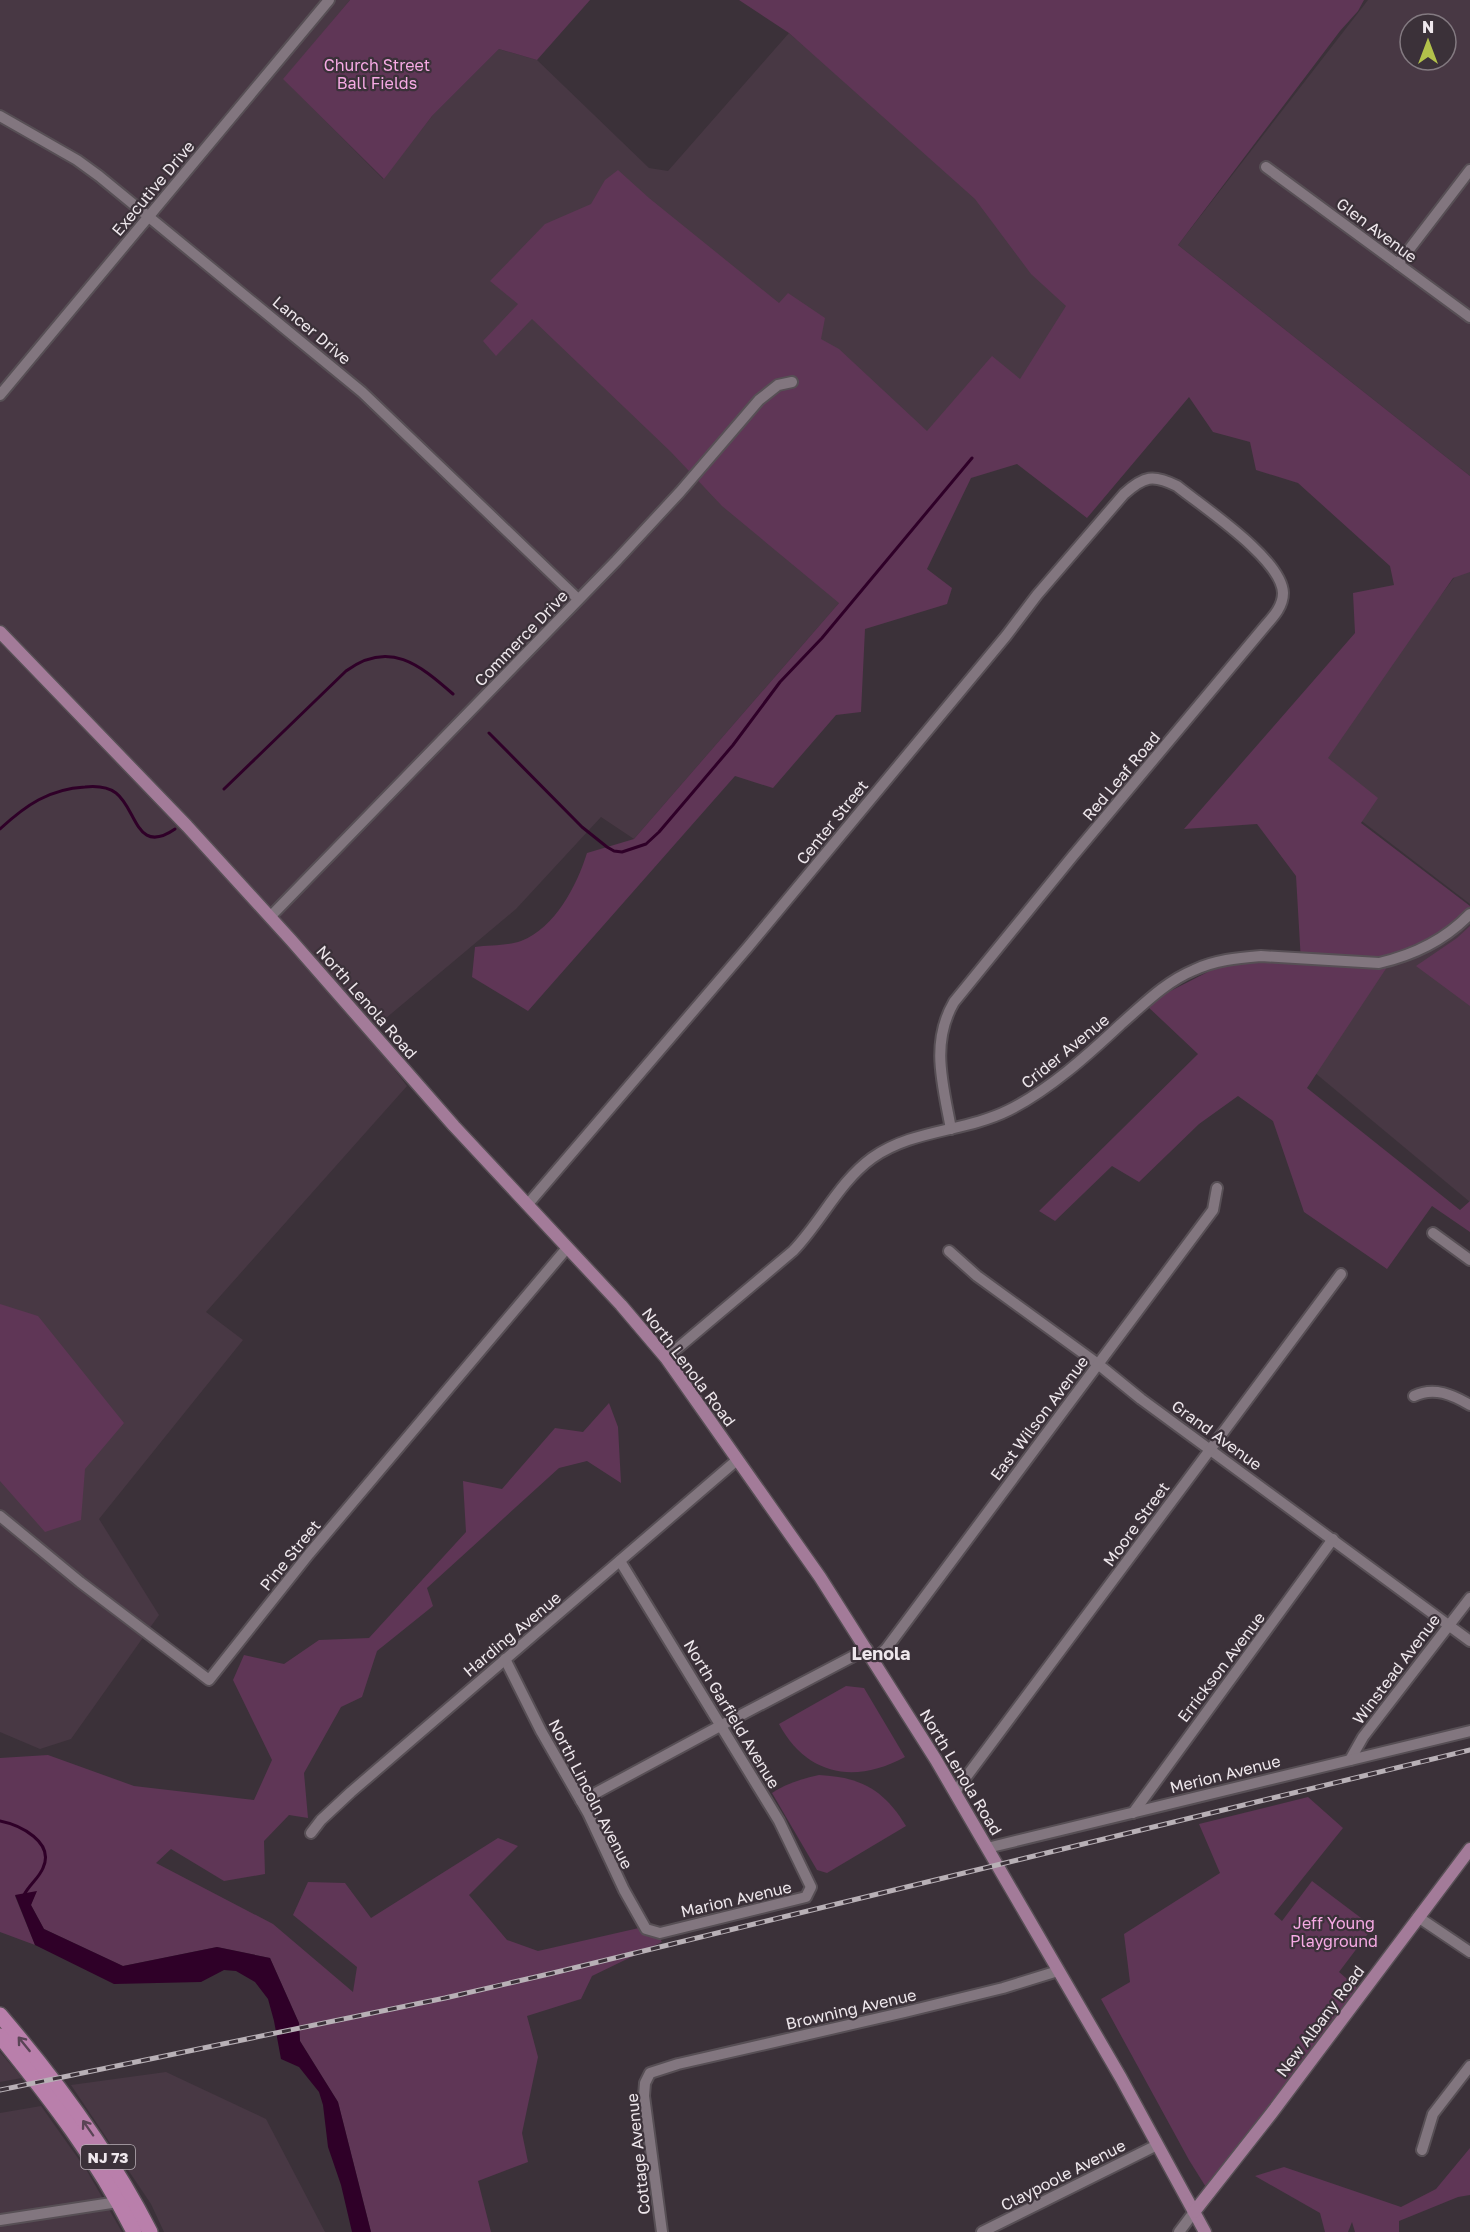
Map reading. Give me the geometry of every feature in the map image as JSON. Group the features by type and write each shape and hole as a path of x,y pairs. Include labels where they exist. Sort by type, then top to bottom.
{"highway":[{"name":"NJ 73","path":"0,2015 47,2072 90,2130 122,2180 150,2232"},
{"name":"NJ 73","path":"0,2036 80,2139 134,2232"}],"main road":[{"name":"North Lenola Road","path":"0,632 152,788 270,917 454,1126 621,1305 666,1358 820,1577 955,1792 1121,2078 1205,2232"},
{"name":"New Albany Road","path":"1194,2212 1271,2114 1470,1849"}],"street":[{"name":"Executive Drive","path":"0,395 329,0"},
{"name":"Lancer Drive","path":"0,116 83,164 369,398 578,599"},
{"name":"Glen Avenue","path":"1266,167 1470,317"},
{"path":"1398,264 1470,170"},
{"name":"Commerce Drive","path":"270,917 665,509 759,400 778,386 792,382"},
{"name":"Center Street","path":"528,1204 815,866 1096,525 1124,494 1139,482 1148,477 1167,481"},
{"name":"Red Leaf Road","path":"951,1129 942,1078 940,1043 944,1022 954,1002 1280,607 1283,590 1273,569 1264,558 1177,486 1167,481"},
{"name":"Crider Avenue","path":"666,1358 793,1251 863,1165 894,1144 996,1116 1033,1097 1160,990 1193,970 1225,960 1260,956 1379,963 1395,959 1438,940 1470,914"},
{"name":"East Wilson Avenue","path":"581,1801 720,1726 886,1649 1213,1210 1217,1188"},
{"path":"1433,1233 1470,1260"},
{"name":"Pine Street","path":"0,1516 80,1582 209,1680 309,1554 567,1248"},
{"name":"Grand Avenue","path":"949,1251 977,1276 1098,1364 1141,1399 1470,1641"},
{"name":"Moore Street","path":"955,1792 1341,1274"},
{"path":"1414,1396 1427,1391 1442,1392 1470,1405"},
{"name":"Harding Avenue","path":"310,1833 330,1811 504,1659 737,1460"},
{"name":"Errickson Avenue","path":"1133,1813 1333,1539"},
{"name":"North Garfield Avenue","path":"620,1561 779,1821 811,1887"},
{"name":"Winstead Avenue","path":"1350,1760 1364,1737 1470,1598"},
{"name":"North Lincoln Avenue","path":"504,1659 581,1801 640,1920 646,1929 660,1933"},
{"name":"Merion Avenue","path":"987,1848 1470,1731"},
{"name":"Marion Avenue","path":"660,1933 798,1900 806,1897 811,1887"},
{"path":"1418,1917 1470,1952"},
{"name":"Browning Avenue","path":"651,2073 678,2064 1003,1988 1058,1971"},
{"path":"1422,2150 1433,2114 1470,2066"},
{"name":"Cottage Avenue","path":"651,2073 645,2083 644,2096 662,2232"},
{"name":"Claypoole Avenue","path":"982,2232 1157,2145"},
{"path":"0,2220 118,2202"},
{"path":"1179,2232 1194,2212"}],"shaded area":[{"path":"0,0 350,0 284,79 383,179 432,116 499,49 537,60 649,168 668,171 789,33 1089,292 1023,381 839,603 634,839 601,817 516,909 367,1034 407,1086 206,1312 243,1340 99,1519 159,1615 71,1739 40,1749 0,1732"},
{"path":"1368,0 1470,0 1470,476 1178,245"},
{"path":"1470,557 1470,904 1303,776"},
{"path":"1470,914 1470,1202 1272,1037"},
{"path":"37,1891 31,1905 44,1929 123,1966 217,1947 270,1958 299,2023 300,2041 338,2102 371,2232 352,2232 341,2185 328,2147 323,2105 319,2092 299,2067 281,2059 268,1999 255,1982 236,1971 224,1970 201,1982 114,1984 35,1945 15,1895"},
{"path":"0,2052 22,2078 0,2082"},
{"path":"166,2072 266,2119 325,2232 164,2232 151,2204 71,2085"},
{"path":"41,2106 87,2171 122,2232 0,2232 0,2113"}],"green space":[{"name":"Church Street Ball Fields","path":"350,0 590,0 537,60 499,49 432,116 384,179 283,79"},
{"path":"739,0 1364,0 1358,11 1340,31 1178,245 1470,476 1470,572 1453,578 1328,758 1378,798 1361,823 1470,906 1470,910 1410,954 1393,958 1307,1088 1460,1210 1470,1201 1470,1232 1432,1206 1387,1269 1304,1212 1273,1121 1238,1096 1199,1124 1139,1182 1112,1166 1055,1221 1039,1211 1198,1054 1145,1004 1233,959 1301,962 1296,876 1257,824 1184,829 1355,633 1353,593 1394,585 1390,566 1298,483 1256,470 1250,442 1213,432 1189,397 1087,518 1017,464 971,478 927,569 952,588 947,604 865,629 861,712 836,715 773,788 735,776 528,1011 472,977 475,947 516,943 533,935 554,916 563,904 587,853 634,839 839,603 722,506 671,452 532,319 496,356 483,341 518,304 490,281 545,224 591,204 605,180 618,170 649,198 779,303 788,293 825,318 821,339 839,349 927,431 992,356 1020,379 1066,306 1031,274 975,199 789,33"},
{"path":"1470,926 1470,1006 1416,966 1457,938"},
{"path":"0,1304 38,1316 124,1423 85,1469 81,1520 45,1532 0,1481"},
{"path":"609,1403 618,1427 621,1483 587,1461 559,1468 427,1588 433,1606 377,1651 362,1697 341,1707 304,1773 308,1818 289,1815 264,1841 265,1874 224,1881 171,1849 156,1863 273,1924 353,1992 357,1967 293,1915 308,1882 345,1883 371,1918 498,1838 518,1846 469,1895 507,1940 538,1951 652,1925 662,1942 592,1976 581,1999 527,2016 538,2057 522,2133 528,2162 478,2181 491,2232 371,2232 338,2102 300,2041 299,2023 270,1958 217,1947 123,1966 44,1929 31,1905 36,1892 15,1896 35,1945 0,1932 0,1758 48,1755 134,1786 254,1800 272,1760 233,1680 244,1655 284,1664 319,1640 369,1638 466,1532 463,1481 502,1489 555,1428 583,1432"},
{"path":"846,1686 864,1688 905,1757 868,1771 834,1770 803,1755 790,1741 779,1724"},
{"path":"819,1775 847,1779 870,1788 889,1803 906,1826 827,1873 817,1870 772,1793 795,1782"},
{"name":"Jeff Young Playground","path":"1308,1797 1343,1828 1274,1914 1282,1921 1312,1881 1373,1927 1339,1972 1361,1991 1209,2192 1189,2160 1101,1999 1130,1982 1124,1934 1220,1873 1199,1824"},
{"path":"1470,2148 1470,2195 1458,2197 1399,2221 1399,2232 1355,2232 1352,2222 1348,2232 1325,2232 1320,2213 1255,2176 1284,2167 1401,2207 1436,2189"}],"waterway":[{"path":"489,733 582,827 607,847 622,852 646,844 659,832 733,745 780,682 822,638 972,458"},
{"path":"224,789 346,671 362,662 376,657 403,660 428,674 453,694"},
{"path":"0,829 29,806 49,795 72,788 93,787 105,788 116,793 145,834 152,837 162,836 175,829"},
{"path":"0,1821 17,1826 34,1836 44,1850 43,1868 24,1895"}],"railway":[{"path":"0,2090 445,1998 1470,1750"}],"district":[{"name":"Lenola","path":"881,1653"}]}
